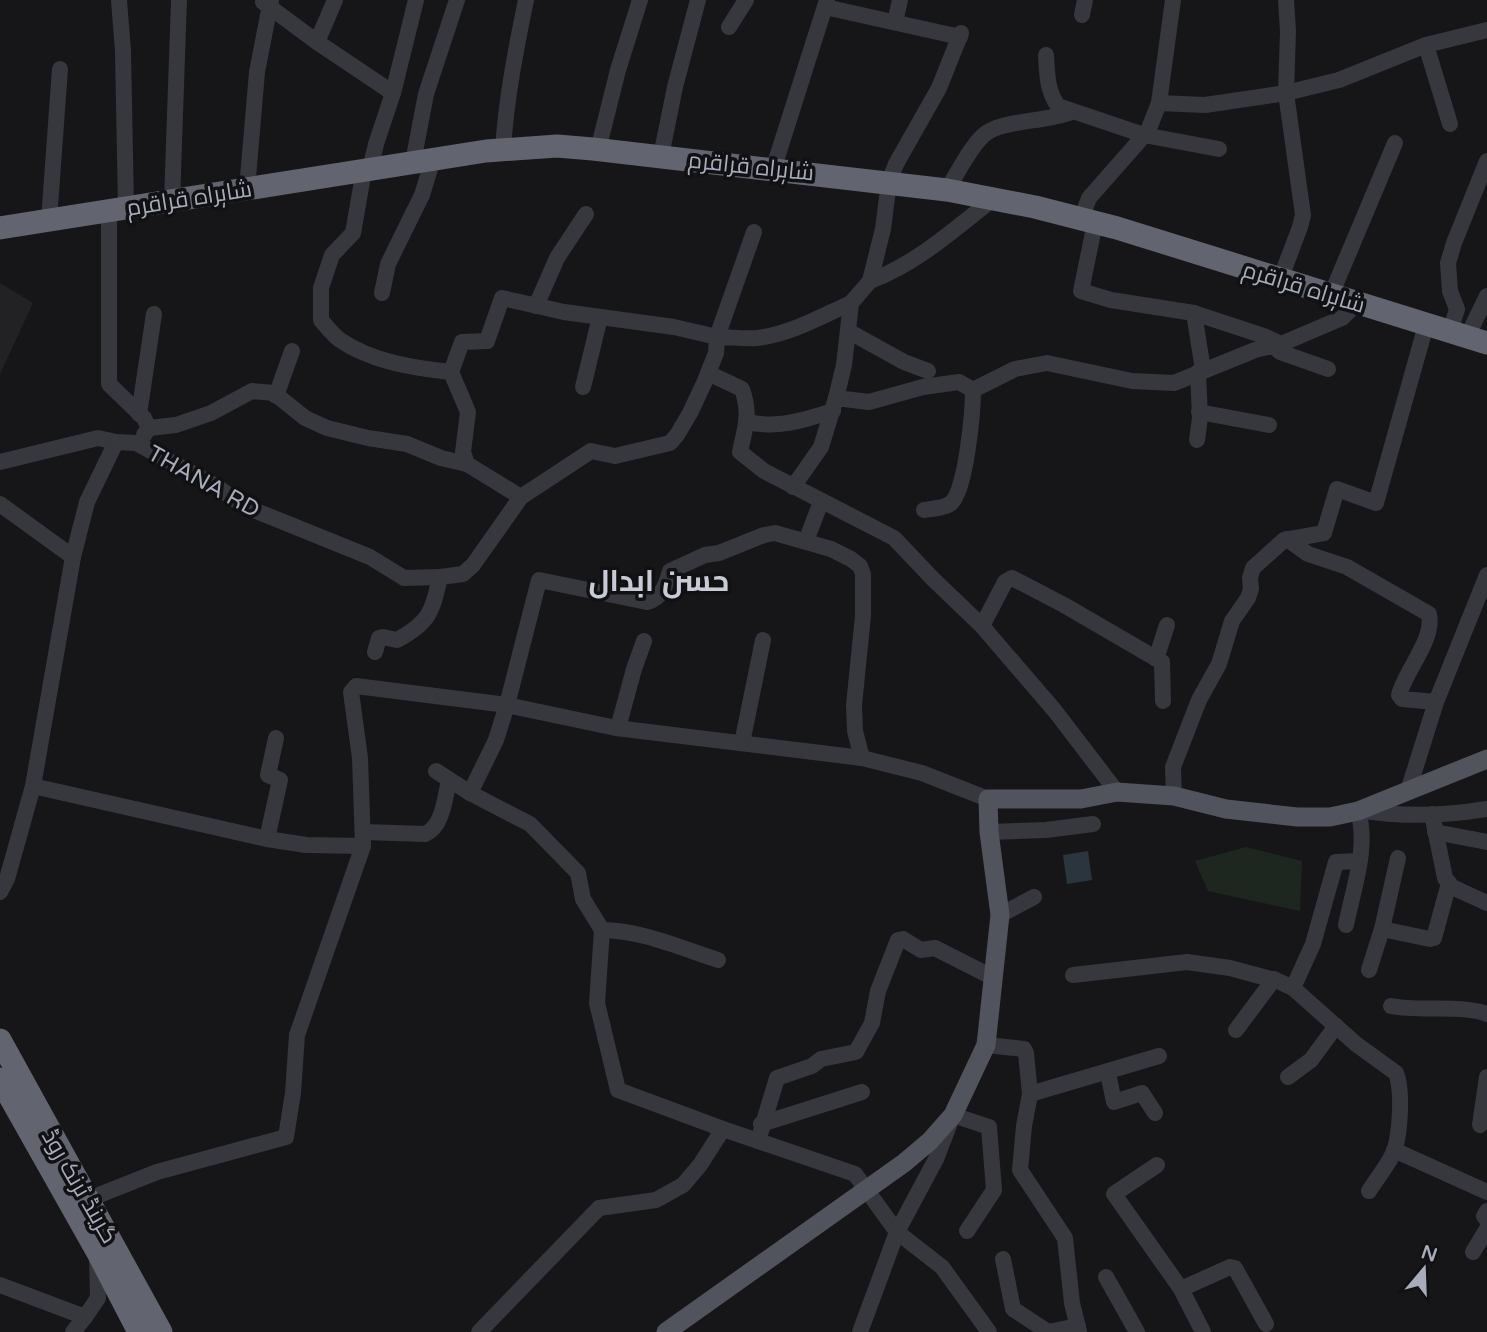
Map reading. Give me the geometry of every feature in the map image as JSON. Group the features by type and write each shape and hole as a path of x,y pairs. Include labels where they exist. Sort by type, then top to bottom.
{"highway":[{"name":"شاہراہ قراقرم","path":"0,228 423,160 557,146 889,182 993,199 1088,221 1468,337"},
{"name":"گرینڈ ٹرنک روڈ","path":"0,1041 161,1332"},
{"name":"گرینڈ ٹرنک روڈ","path":"0,1079 97,1251 139,1332"}],"main road":[{"path":"666,1332 867,1191 930,1141 953,1115 986,1045 994,978 1000,915 989,832 988,799 1081,799 1116,792 1174,796 1226,809 1297,817 1330,817 1359,810 1487,759"}],"street":[{"path":"119,0 123,51 108,384 139,414 149,428"},
{"path":"172,201 179,0"},
{"path":"317,42 335,0"},
{"path":"416,0 393,93 367,170 353,233 332,256 321,288 321,320 338,339 371,355 398,363 451,372"},
{"path":"382,293 388,264 422,195 426,94 457,0"},
{"path":"503,150 508,100 526,0"},
{"path":"598,150 639,0"},
{"path":"661,156 675,87 698,0"},
{"path":"729,27 746,0"},
{"path":"895,22 900,0"},
{"path":"1172,0 1159,103 1148,131 1090,198 1081,290 1111,300 1194,313 1265,336 1277,345 1280,352 1328,369"},
{"path":"1280,280 1303,215 1286,93 1286,0"},
{"path":"267,2 317,42 393,93"},
{"path":"247,189 257,72 267,2"},
{"path":"467,464 463,452 468,412 451,372 462,342 487,341 502,298 600,317 674,327 717,337 755,338 817,320 851,303 870,281 883,229 889,182 896,164 939,88 961,35 895,22 826,4 774,170"},
{"path":"1159,103 1205,105 1286,93 1339,80 1426,45 1487,30"},
{"path":"1426,45 1450,124"},
{"path":"1046,55 1046,72 1052,99 1058,106 1144,135 1219,149"},
{"path":"50,220 60,69"},
{"path":"947,190 983,135 994,129 1060,117 1071,112"},
{"path":"1331,295 1395,143"},
{"path":"1468,337 1450,291 1448,263 1487,161"},
{"path":"870,281 890,274 993,199"},
{"path":"536,306 557,258 586,214"},
{"path":"136,443 149,428 176,425 211,413 252,391 276,396 305,418 327,428 407,444 467,464 521,497 591,451 615,456 670,443 690,413 716,353 717,337 754,232"},
{"path":"1468,337 1487,296"},
{"path":"793,487 821,447 834,404 851,303"},
{"path":"973,390 1015,369 1047,363 1132,381 1174,383 1342,318 1356,304"},
{"path":"1194,313 1200,371 1197,440"},
{"path":"139,414 154,314"},
{"path":"583,387 600,317"},
{"path":"1174,796 1173,767 1199,700 1219,664 1232,621 1248,598 1253,568 1287,539 1324,533 1337,489 1376,503 1426,325"},
{"path":"848,331 904,362 928,371"},
{"path":"276,396 292,351"},
{"path":"708,373 742,389 747,404 748,422 740,452 764,471 894,538 982,626 1055,711 1116,792"},
{"path":"748,422 765,426 800,421 834,404 869,402 923,387 959,382 973,390"},
{"path":"924,510 950,504 958,493 973,419 973,390"},
{"path":"1199,412 1269,425"},
{"name":"THANA RD","path":"0,462 97,438 136,443 216,486 244,506 370,557 404,578 463,574 473,565 521,497"},
{"path":"0,892 7,879 33,786 73,557 87,502 116,442"},
{"path":"806,541 821,502"},
{"path":"0,504 73,557"},
{"path":"470,793 496,740 539,579 647,602 654,600 661,593 670,571 705,555 719,554 775,533 831,549 860,566 863,574 863,616 854,705 855,731 862,758"},
{"path":"1287,539 1308,554 1347,567 1429,614 1426,637 1399,695 1402,699 1436,702"},
{"path":"1408,791 1436,702 1487,575"},
{"path":"375,652 379,638 383,636 397,640 426,620 431,612 440,577"},
{"path":"982,626 1005,582 1012,578 1156,659 1163,665 1163,702"},
{"path":"1156,659 1167,625"},
{"path":"742,743 763,640"},
{"path":"618,728 644,641"},
{"path":"89,1199 157,1172 286,1137 293,1093 297,1035 363,839 360,758 351,692 356,686 507,705 618,728 862,758 922,773 988,799"},
{"path":"267,839 280,780 268,775 276,738"},
{"path":"33,786 267,839 306,845 425,834 433,831 437,824 443,776 530,824 578,873 583,900 602,930 597,1003 618,1090 855,1174 897,1232 943,1267 989,1332"},
{"path":"1346,925 1362,837 1359,810 1450,815 1487,809"},
{"path":"1432,814 1445,878 1452,887 1487,903"},
{"path":"989,832 1046,830 1093,824"},
{"path":"1435,832 1487,842"},
{"path":"1369,970 1382,929 1398,858"},
{"path":"1293,988 1313,944 1336,862 1359,861"},
{"path":"1382,929 1434,938 1449,883"},
{"path":"1000,915 1034,897"},
{"path":"602,930 614,930 647,938 718,960"},
{"path":"758,1141 777,1078 812,1066 821,1059 856,1052 861,1046 873,1023 878,991 898,940 903,939 921,950 935,948 994,978"},
{"path":"1073,975 1187,962 1230,968 1274,979 1293,988 1396,1073 1400,1115 1394,1150 1369,1191"},
{"path":"1236,1030 1274,979"},
{"path":"1391,1006 1411,1010 1470,1010 1487,1014"},
{"path":"1288,1077 1311,1060 1336,1026"},
{"path":"986,1045 1024,1049 1030,1094 1020,1170 1065,1238 1072,1303 1078,1329 1048,1332 1013,1310 1003,1259"},
{"path":"1030,1094 1159,1056"},
{"path":"1108,1073 1114,1102 1142,1093 1154,1113"},
{"path":"1480,1125 1486,1082"},
{"path":"761,1124 862,1092"},
{"path":"860,1332 897,1232 936,1159 953,1115 989,1127 994,1190 967,1231"},
{"path":"479,1332 598,1208 656,1200 682,1185 700,1164 723,1129"},
{"path":"1394,1150 1487,1192"},
{"path":"1157,1165 1114,1194 1181,1289 1203,1332"},
{"path":"1487,1211 1484,1216 1487,1220"},
{"path":"1473,1252 1487,1229"},
{"path":"73,1332 98,1298 97,1251"},
{"path":"1181,1289 1209,1279 1230,1267 1235,1268 1266,1324"},
{"path":"1106,1277 1137,1332"},
{"path":"0,1286 85,1317"},
{"path":"98,1298 125,1305"}],"shaded area":[{"path":"0,283 33,303 0,374"},
{"path":"1246,847 1302,861 1300,911 1208,891 1195,861"},
{"path":"1088,851 1092,880 1067,884 1063,855"}],"district":[{"name":"حسن ابدال","path":"659,581"}]}
